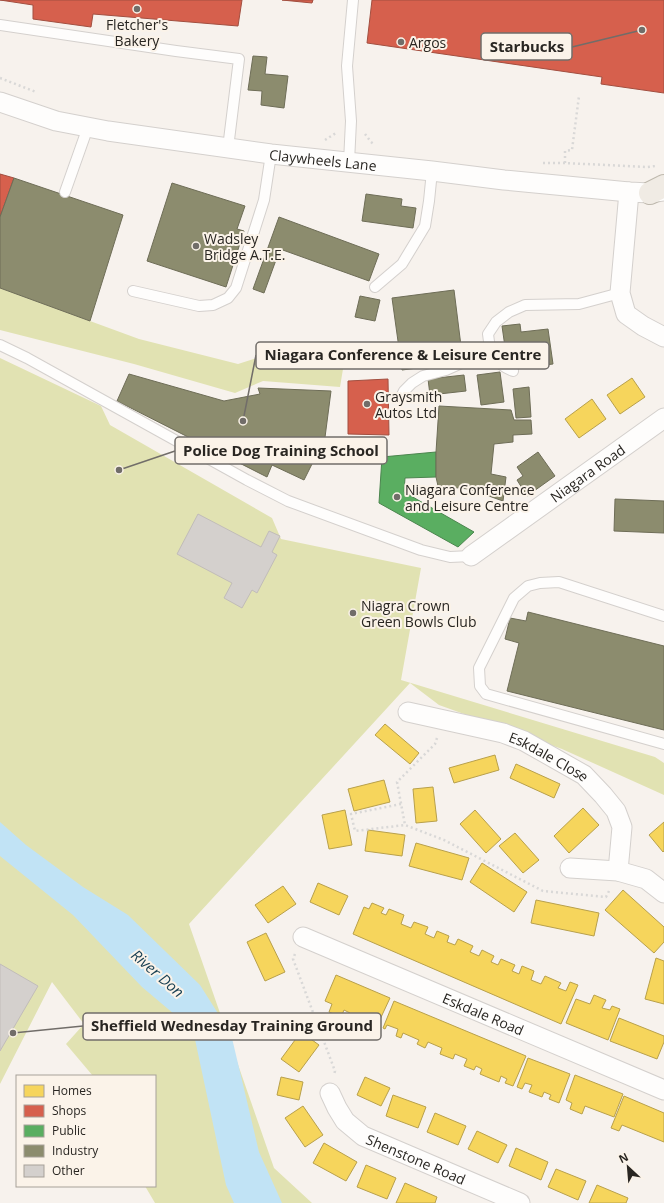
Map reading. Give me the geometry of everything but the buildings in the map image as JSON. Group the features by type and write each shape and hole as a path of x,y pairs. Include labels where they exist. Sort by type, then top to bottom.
{"street":[{"name":"Claywheels Lane","path":"0,102 56,120 88,127 271,154 504,180 629,192 661,192"},
{"path":"629,192 620,293 626,314 643,326 664,337"},
{"name":"Niagara Road","path":"471,556 664,418"},
{"name":"Eskdale Close","path":"408,712 503,734 524,741 584,775 616,811 622,827 618,871"},
{"path":"570,868 618,871 646,879 664,892"},
{"name":"Eskdale Road","path":"303,937 664,1090"},
{"name":"Shenstone Road","path":"330,1093 337,1108 346,1121 363,1136 520,1203"}],"lane":[{"path":"349,162 351,121 347,66 353,0"},
{"path":"0,26 239,59 228,148"},
{"path":"64,192 88,127"},
{"path":"133,291 199,306 213,305 228,298 236,288 264,200 271,154"},
{"path":"375,287 402,264 425,226 432,171"},
{"path":"513,371 503,366 494,358 489,345 488,334 496,322 509,312 525,305 579,304 620,293"},
{"path":"0,346 27,358 247,480 288,501 421,550 450,557 471,556"},
{"path":"402,397 404,391 412,383 423,376 446,370 491,350"},
{"path":"664,616 559,582 540,583 528,586 514,598 479,668 480,686 486,694 664,744"}],"path":[{"path":"565,163 565,151 572,150 579,96"},
{"path":"405,825 397,782 435,744 443,721"},
{"path":"401,804 351,814 356,831 405,825 444,840 543,891 606,897 618,871"},
{"path":"303,937 293,959 335,1071 330,1093"}],"green space":[{"path":"0,288 139,339 238,364 298,345 345,357 340,387 263,381 235,393 134,364 0,330"},
{"path":"0,358 101,406 110,425 272,518 281,539 421,568 401,680 655,757 664,763 664,795 562,749 439,705 410,683 189,924 274,1168 312,1203 155,1203 146,1187 156,1187 156,1075 92,1075 66,1044 84,1024 52,982 0,1084"}],"water":[{"name":"River Don","path":"0,822 26,845 83,887 128,915 200,985 231,1034 259,1152 282,1203 234,1203 226,1185 193,1030 142,987 73,915 0,856"}],"place":[{"name":"Fletcher's Bakery","path":"137,9"},
{"name":"Starbucks","path":"642,30"},
{"name":"Argos","path":"401,42"},
{"name":"Wadsley Bridge A.T.E.","path":"196,246"},
{"name":"Graysmith Autos Ltd","path":"367,404"},
{"name":"Niagara Conference & Leisure Centre","path":"243,421"},
{"name":"Police Dog Training School","path":"119,470"},
{"name":"Niagara Conference and Leisure Centre","path":"397,497"},
{"name":"Niagra Crown Green Bowls Club","path":"353,613"},
{"name":"Sheffield Wednesday Training Ground","path":"13,1033"}]}
